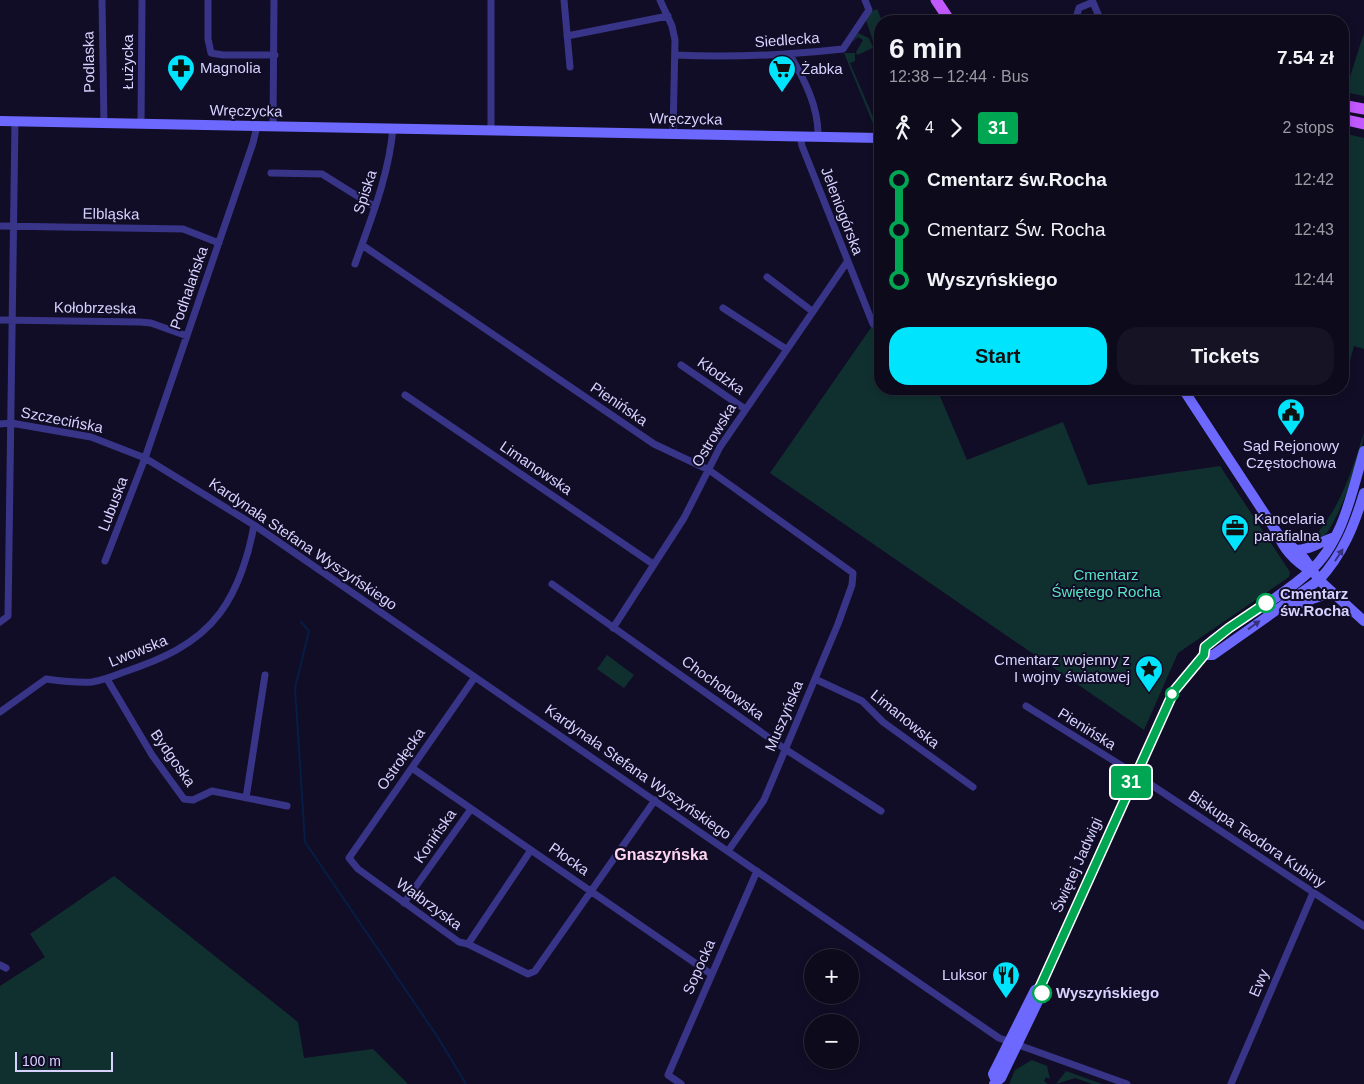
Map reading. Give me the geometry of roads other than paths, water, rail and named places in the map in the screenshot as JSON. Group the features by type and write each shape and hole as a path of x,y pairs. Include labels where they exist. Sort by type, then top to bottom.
{"main road":[{"path":"936,0 946,15"},
{"path":"1349,106 1364,109"},
{"name":"Wręczycka","path":"0,121 874,138"},
{"path":"1349,121 1364,124"},
{"path":"1187,395 1278,534 1281,543 1294,559 1311,571"},
{"name":"Świętej Jadwigi","path":"995,1082 1001,1078 1014,1044 1042,993 1040,987 1174,691 1204,655 1205,647 1214,639 1311,571 1335,537 1364,451"},
{"name":"Świętej Jadwigi","path":"1204,655 1213,655 1319,580 1330,568 1347,541 1364,493"},
{"path":"1278,534 1296,550 1319,580 1364,621"},
{"path":"1296,550 1308,550 1324,540 1335,537"},
{"path":"1288,602 1298,604 1332,592"}],"street":[{"name":"Podlaska","path":"102,0 104,123"},
{"name":"Łużycka","path":"142,0 142,124"},
{"path":"208,0 208,39 211,53 224,56 275,55"},
{"path":"273,126 274,0"},
{"path":"491,0 491,130"},
{"path":"564,0 570,67"},
{"path":"660,0 673,32 675,55 673,134"},
{"name":"Siedlecka","path":"675,55 723,58 843,49 869,10 864,0"},
{"path":"1077,15 1079,8 1092,1 1098,15"},
{"path":"567,36 668,16"},
{"path":"790,54 806,83 817,119 818,136"},
{"path":"0,622 8,616 15,121"},
{"name":"Podhalańska","path":"146,458 253,143 256,126"},
{"name":"Spiska","path":"355,264 391,154 393,128"},
{"name":"Jeleniogórska","path":"800,136 802,146 872,324"},
{"path":"271,173 322,174 375,206"},
{"name":"Elbląska","path":"0,226 183,229 219,243"},
{"name":"Pienińska","path":"362,245 654,444 709,470 842,564 853,573 852,585"},
{"name":"Ostrowska","path":"613,628 684,518 720,447 847,262"},
{"path":"767,277 812,311"},
{"path":"723,308 786,349"},
{"name":"Kołobrzeska","path":"0,320 151,323 187,336"},
{"name":"Kłodzka","path":"681,365 746,409"},
{"name":"Limanowska","path":"405,395 653,564"},
{"name":"Szczecińska","path":"0,424 10,423 91,437 146,458"},
{"name":"Kardynała Stefana Wyszyńskiego","path":"146,458 254,525 999,1038 1127,1084"},
{"name":"Lubuska","path":"105,561 146,458"},
{"name":"Lwowska","path":"0,712 46,679 76,682 107,679 165,657 190,642 205,630 220,613 229,598 245,562 254,525"},
{"name":"Chochołowska","path":"552,584 785,749 882,810"},
{"name":"Muszyńska","path":"728,851 764,800 852,585"},
{"path":"246,798 265,675"},
{"name":"Ostrołęcka","path":"349,858 475,677"},
{"name":"Bydgoska","path":"107,679 152,755 184,799 193,800 212,791 287,806"},
{"name":"Limanowska","path":"814,679 862,701 882,722 973,787"},
{"name":"Pienińska","path":"1026,706 1135,774"},
{"name":"Płocka","path":"412,768 711,974"},
{"name":"Biskupa Teodora Kubiny","path":"1135,774 1364,926"},
{"path":"592,891 655,800"},
{"name":"Konińska","path":"404,903 471,809"},
{"path":"468,944 531,850"},
{"name":"Wałbrzyska","path":"349,858 358,869 459,942 468,944 528,974 535,971 592,891"},
{"name":"Sopocka","path":"681,1084 668,1075 757,871"},
{"name":"Ewy","path":"1231,1084 1313,893"}],"waterway":[{"path":"301,622 309,631 295,688 305,842 437,1036 466,1084"}],"place":[{"name":"Magnolia","path":"181,92"},
{"name":"Żabka","path":"782,93"},
{"name":"Sąd Rejonowy Częstochowa","path":"1291,436"},
{"name":"Kancelaria parafialna","path":"1235,552"},
{"name":"Cmentarz św.Rocha","path":"1266,603"},
{"name":"Cmentarz wojenny z I wojny światowej","path":"1149,693"},
{"name":"Wyszyńskiego","path":"1042,993"},
{"name":"Luksor","path":"1006,999"}],"district":[{"name":"Gnaszyńska","path":"661,854"}],"park label":[{"name":"Cmentarz Świętego Rocha","path":"1106,584"}]}
